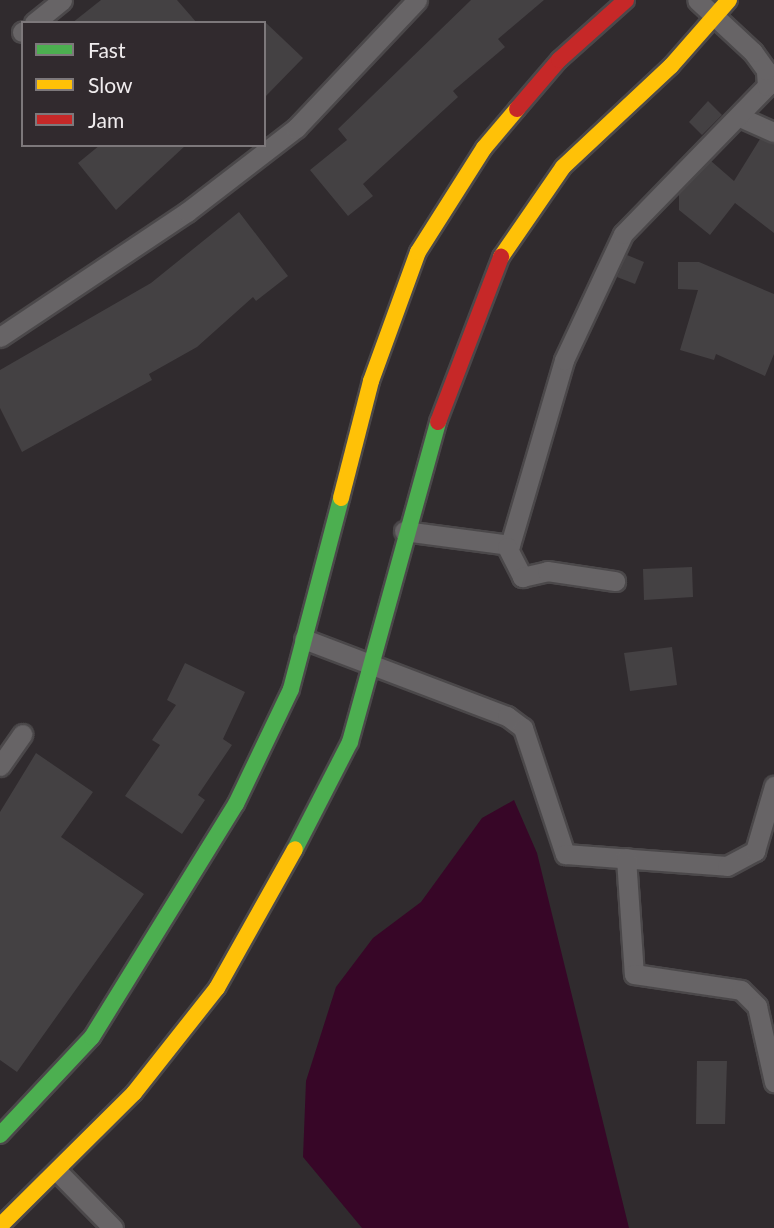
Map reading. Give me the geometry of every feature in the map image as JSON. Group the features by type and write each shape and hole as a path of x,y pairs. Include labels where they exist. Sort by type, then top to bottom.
{"street":[{"path":"36,21 62,0"},
{"path":"0,337 187,212 296,128 417,0"},
{"path":"0,1135 92,1037 145,959 236,804 291,689 371,381 418,252 484,148 559,60 626,0"},
{"path":"615,581 547,571 522,577 507,547 564,360 617,245 638,213 742,118 766,86 770,67 752,52 738,34 697,0"},
{"path":"0,1201 6,1221 134,1093 217,988 350,742 372,665 404,531 468,332 509,238 564,167 717,16 729,0"},
{"path":"742,118 774,132"},
{"path":"404,531 507,547"},
{"path":"303,639 507,716 534,746 565,854 727,866 740,860 764,834 774,786"},
{"path":"0,766 22,734"},
{"path":"626,858 634,974 741,990 757,1006 774,1082"},
{"path":"57,1171 113,1228"}],"shaded area":[{"path":"514,800 537,853 629,1228 362,1228 303,1157 306,1081 336,987 373,938 421,902 482,818"}],"building":[{"path":"101,0 177,0 195,21 75,21"},
{"path":"471,0 544,0 498,39 505,47 453,91 458,97 363,184 373,196 348,216 310,170 347,140 338,129"},
{"path":"266,23 303,58 266,96"},
{"path":"708,101 722,115 702,135 689,122"},
{"path":"760,139 774,144 774,233 735,203 710,235 679,210 679,194 711,161 734,181"},
{"path":"98,147 184,147 116,210 78,163"},
{"path":"239,212 288,276 256,301 253,297 197,347 149,374 152,380 22,452 0,408 0,370 151,283"},
{"path":"627,255 644,262 635,284 617,277"},
{"path":"678,262 699,262 774,294 774,354 765,376 716,354 714,360 680,350 698,290 678,289"},
{"path":"692,567 693,597 644,600 643,569"},
{"path":"672,647 677,685 630,691 624,653"},
{"path":"185,663 245,692 223,739 232,745 198,795 205,800 182,834 125,796 160,745 152,740 176,705 167,700"},
{"path":"36,753 93,792 61,837 144,894 17,1072 0,1060 0,812"},
{"path":"697,1061 727,1061 725,1124 696,1124"}],"traffic: fast":[{"path":"295,849 350,742 438,422"},
{"path":"0,1135 92,1037 236,804 291,689 341,498"}],"traffic: slow":[{"path":"501,257 563,167 671,66 729,0"},
{"path":"341,498 371,381 418,252 484,148 517,109"},
{"path":"0,1226 134,1093 217,988 295,849"}],"traffic: jam":[{"path":"517,109 559,60 626,0"},
{"path":"438,422 501,257"}]}
